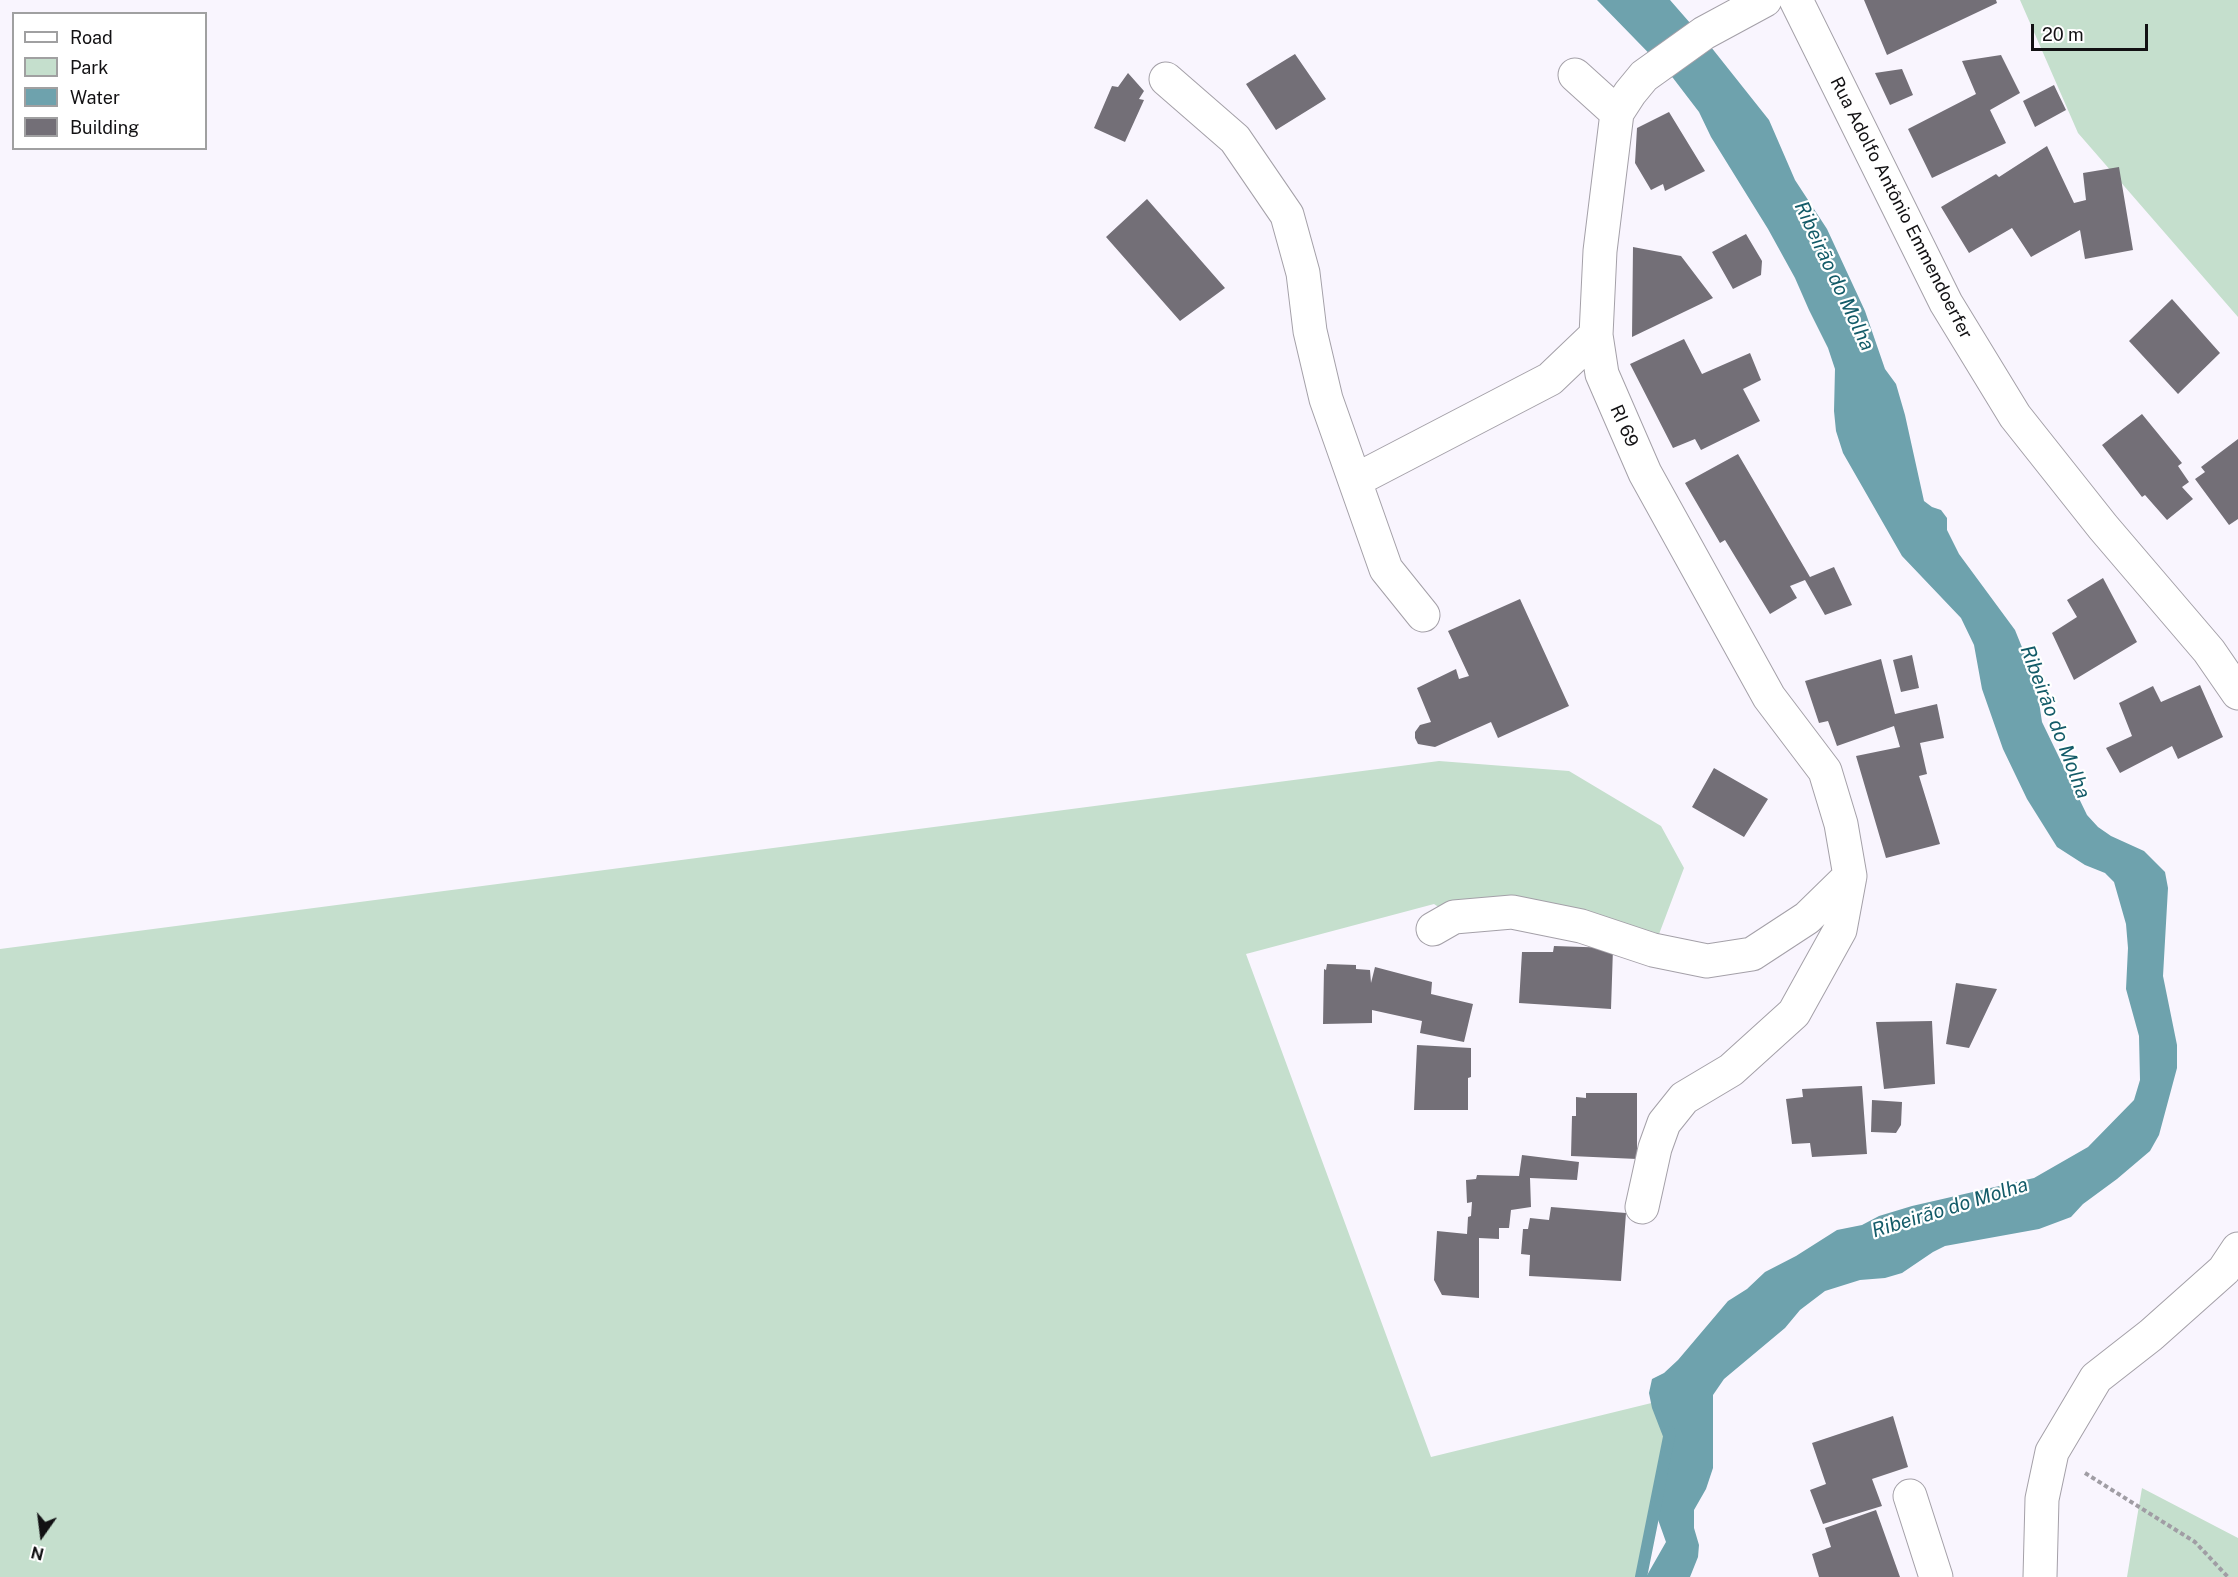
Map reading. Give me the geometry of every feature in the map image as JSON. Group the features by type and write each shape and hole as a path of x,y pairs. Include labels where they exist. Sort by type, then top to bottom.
{"street":[{"name":"RI 69","path":"1765,0 1704,33 1644,76 1629,93 1617,113 1600,251 1596,335 1602,374 1645,473 1769,697 1825,771 1841,824 1850,876"},
{"name":"Rua Adolfo Antônio Emmendoerfer","path":"1796,0 1946,303 2015,416 2103,527 2209,651 2238,693"},
{"path":"1575,75 1617,113"},
{"path":"1167,79 1235,139 1287,215 1303,273 1310,331 1326,399 1386,569 1423,615"},
{"path":"1356,480 1444,432 1550,379 1596,335"},
{"path":"1433,929 1454,917 1512,912 1581,926 1653,950 1707,961 1752,954 1807,918 1850,876"},
{"path":"1642,1207 1655,1148 1665,1123 1684,1098 1731,1070 1794,1013 1840,930 1850,876"},
{"path":"2040,1577 2042,1499 2052,1452 2096,1378 2151,1335 2224,1270 2238,1249"},
{"path":"1910,1496 1936,1577"}],"path":[{"path":"2052,1452 2195,1542 2229,1577"}],"green space":[{"path":"2020,0 2238,0 2238,317 2078,133"},
{"path":"1439,761 1569,771 1661,826 1684,868 1653,950 1454,917 1434,904 1246,954 1431,1457 1676,1397 1641,1577 0,1577 0,949"},
{"path":"2142,1488 2238,1538 2238,1577 2127,1577"}],"water":[{"path":"1597,0 1670,0 1769,120 1795,180 1827,229 1865,311 1885,369 1896,384 1924,501 1941,510 1947,518 1947,530 1959,554 2015,630 2036,682 2042,722 2087,815 2111,836 2144,851 2165,872 2168,888 2163,976 2177,1045 2177,1068 2159,1135 2150,1151 2083,1204 2071,1217 2039,1229 1945,1246 1902,1273 1885,1278 1860,1280 1825,1291 1800,1310 1785,1328 1724,1379 1713,1395 1713,1468 1706,1489 1694,1510 1694,1528 1699,1545 1698,1557 1690,1577 1646,1577 1666,1542 1656,1514 1657,1493 1668,1466 1669,1452 1652,1408 1649,1393 1652,1379 1664,1373 1678,1360 1728,1301 1747,1289 1765,1272 1837,1230 1862,1225 1879,1216 1912,1206 2034,1178 2088,1147 2134,1100 2140,1080 2139,1036 2126,989 2128,948 2126,924 2114,882 2105,873 2085,865 2057,847 2027,799 2003,749 1982,689 1974,645 1961,618 1902,556 1843,453 1836,431 1834,411 1835,369 1828,348 1795,278 1768,229 1711,137 1699,112 1673,78"}],"building":[{"path":"1864,0 1996,0 1997,3 1887,55"},
{"path":"1295,54 1326,99 1276,130 1246,84"},
{"path":"2001,55 2020,93 1990,110 2006,143 1932,178 1908,129 1976,94 1962,61"},
{"path":"1902,69 1913,95 1890,105 1875,73"},
{"path":"1128,73 1144,91 1139,99 1144,100 1125,142 1094,128 1112,86 1118,87"},
{"path":"2054,85 2066,110 2035,127 2023,101"},
{"path":"1669,112 1705,171 1665,191 1663,184 1651,190 1635,163 1637,128"},
{"path":"2047,146 2074,203 2086,200 2083,173 2119,167 2133,250 2085,259 2080,230 2031,257 2012,228 1969,253 1941,207 1996,174 1999,177"},
{"path":"1147,199 1225,288 1180,321 1106,237"},
{"path":"1746,234 1762,261 1761,275 1733,289 1712,252"},
{"path":"1633,247 1681,256 1713,298 1632,337"},
{"path":"2172,299 2220,353 2178,394 2129,341"},
{"path":"1684,339 1702,374 1750,353 1761,380 1743,389 1760,421 1701,450 1695,439 1673,448 1630,364"},
{"path":"2142,414 2182,463 2178,466 2189,482 2182,487 2193,499 2167,520 2145,495 2142,497 2102,445"},
{"path":"2238,439 2238,519 2229,525 2195,479 2205,472 2201,467"},
{"path":"1738,454 1810,577 1834,567 1852,605 1825,615 1805,580 1790,586 1797,598 1770,614 1725,540 1720,543 1685,483"},
{"path":"2103,578 2137,642 2074,680 2052,633 2077,617 2067,600"},
{"path":"1520,599 1569,706 1498,738 1491,722 1435,747 1418,744 1415,732 1420,725 1431,722 1417,688 1456,669 1459,679 1469,676 1448,631"},
{"path":"1912,655 1919,688 1901,692 1893,660"},
{"path":"1881,659 1895,714 1937,704 1944,738 1920,743 1927,774 1919,776 1940,844 1886,858 1856,756 1900,747 1894,726 1837,746 1828,721 1819,723 1805,681"},
{"path":"2200,685 2223,737 2178,759 2172,746 2120,773 2106,748 2132,736 2119,703 2153,686 2161,702"},
{"path":"1714,768 1768,799 1744,837 1692,807"},
{"path":"1554,946 1613,948 1611,1009 1519,1003 1522,952 1553,952"},
{"path":"1327,964 1356,965 1356,969 1370,970 1371,983 1375,967 1432,982 1431,994 1473,1004 1464,1042 1420,1033 1422,1021 1372,1010 1372,1023 1323,1024 1324,969 1326,970"},
{"path":"1956,983 1997,989 1969,1048 1946,1044"},
{"path":"1932,1021 1935,1084 1884,1089 1876,1022"},
{"path":"1417,1045 1471,1048 1468,1110 1414,1110"},
{"path":"1862,1086 1867,1154 1812,1157 1810,1143 1792,1144 1786,1099 1803,1097 1802,1089"},
{"path":"1586,1093 1637,1093 1637,1159 1571,1156 1572,1116 1576,1116 1576,1097 1586,1098"},
{"path":"1872,1100 1902,1102 1901,1125 1896,1133 1871,1132"},
{"path":"1522,1155 1579,1162 1577,1180 1530,1178 1531,1207 1511,1210 1509,1228 1499,1228 1499,1239 1479,1238 1479,1298 1442,1295 1434,1280 1437,1231 1467,1234 1472,1202 1467,1203 1466,1180 1476,1179 1477,1175 1519,1176"},
{"path":"1551,1207 1626,1213 1621,1281 1529,1276 1530,1255 1521,1254 1523,1229 1528,1229 1530,1218 1549,1220"},
{"path":"1893,1416 1908,1467 1872,1479 1882,1506 1823,1524 1810,1490 1826,1484 1812,1443"},
{"path":"1876,1510 1900,1577 1819,1577 1812,1554 1831,1547 1825,1528"}],"waterway":[{"name":"Ribeirão do Molha","path":"1641,1577 1670,1432"}]}
